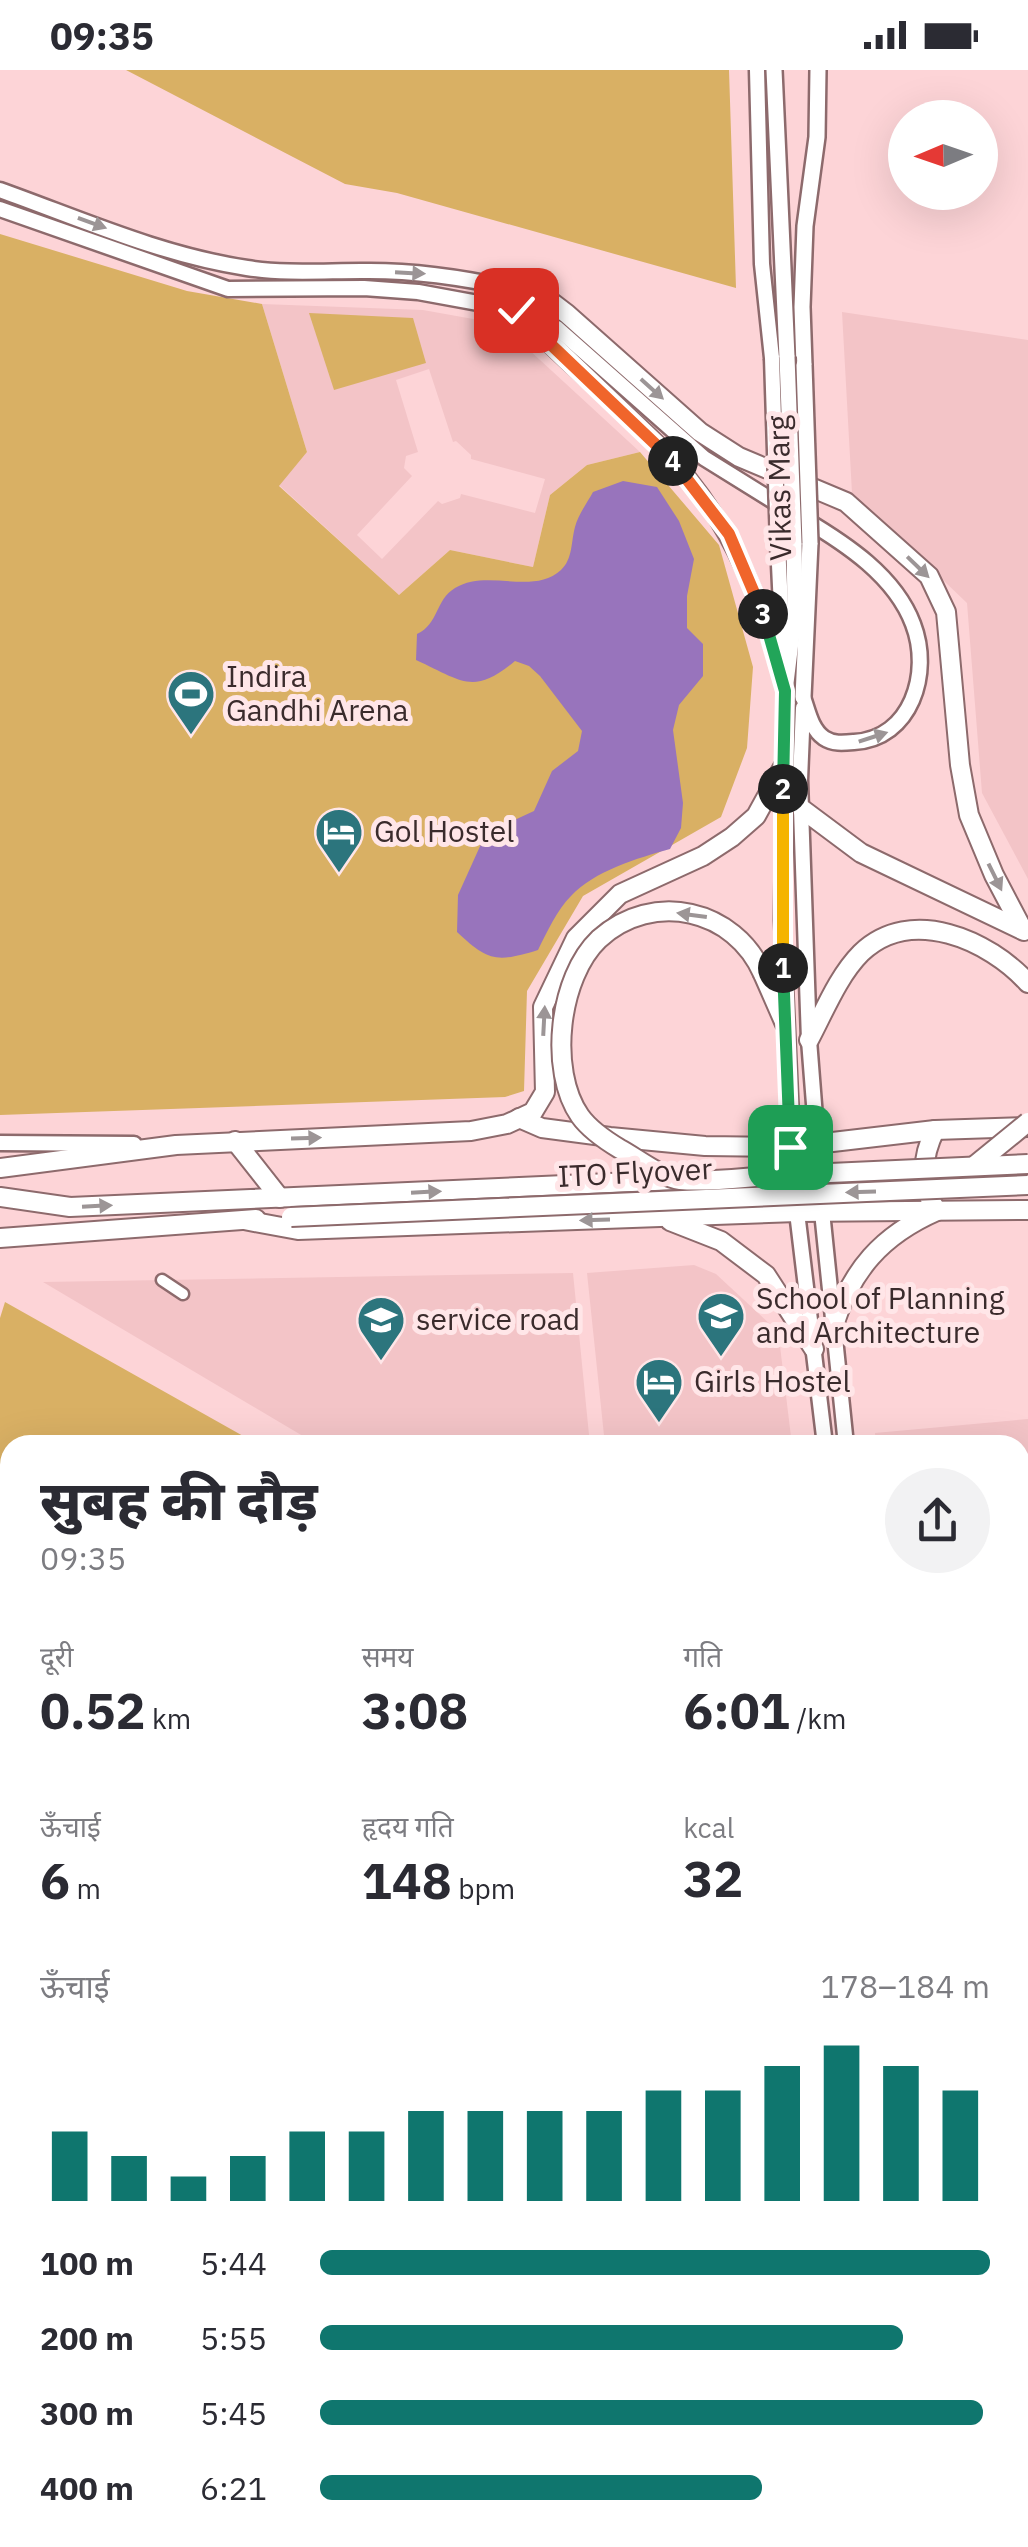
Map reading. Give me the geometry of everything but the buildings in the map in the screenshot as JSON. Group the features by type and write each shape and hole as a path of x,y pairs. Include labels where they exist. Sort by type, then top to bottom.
{"highway":[{"path":"519,290 550,301 618,372 726,450 846,502 929,576 946,612 960,765 969,815 994,875 1025,933"},
{"path":"0,1168 176,1144 472,1131 533,1112 545,1092 543,1007 576,938 620,894 703,856 732,837 756,816 783,767"},
{"path":"802,809 860,853 1025,933"},
{"path":"677,1180 599,1136 570,1099 561,1050 562,1025 572,984 602,936 634,919 672,912 713,919 744,944 763,974 785,1024"},
{"path":"809,1040 851,966 876,941 893,932 935,931 980,944 1002,958 1028,983"},
{"path":"519,1118 542,1128 705,1146 790,1147 935,1130 1028,1125"},
{"path":"974,1166 1028,1125"},
{"path":"935,1130 925,1150 924,1178 937,1211"},
{"path":"235,1141 287,1198"},
{"name":"ITO Flyover","path":"0,1197 70,1207 1028,1164"},
{"name":"ITO Flyover","path":"244,1220 1028,1185"},
{"path":"0,1238 244,1220 298,1230 797,1212 1028,1210"},
{"path":"834,1328 846,1290 872,1255 902,1227 937,1211"},
{"path":"662,1218 721,1241 766,1275 814,1349"}],"main road":[{"name":"Vikas Marg","path":"757,70 762,264 807,666 802,809 809,1040 845,1435"},
{"name":"Vikas Marg","path":"774,70 796,609 785,691 785,1024 790,1147 824,1435"},
{"name":"Vikas Marg","path":"794,543 806,226 817,137 818,70"},
{"path":"0,190 170,252 243,268 306,273 418,273 519,290"},
{"path":"0,209 238,290 364,288 418,292 535,315 618,372 723,472 856,551 904,607 916,634 918,678 911,704 892,730 862,742 827,740 812,723 803,697"},
{"path":"238,290 243,268"},
{"path":"306,273 307,290"},
{"path":"470,303 474,280"},
{"path":"516,310 680,468 729,534 766,621 785,691"},
{"path":"602,392 618,372"},
{"path":"0,1144 176,1144"}],"street":[{"path":"162,1280 183,1294"}],"shaded area":[{"path":"126,70 729,70 736,288 397,193 345,184"},
{"path":"0,234 187,291 262,304 307,452 279,486 399,595 450,550 533,567 550,495 587,465 640,452 719,545 753,667 747,748 721,817 583,896 527,991 524,1091 505,1097 0,1115"},
{"path":"262,304 423,310 501,324 640,452 587,465 550,495 533,567 450,550 399,595 279,485 307,452","holes":["429,369 453,442 471,459 545,479 535,513 461,494 460,498 442,504 438,501 382,559 357,535 412,476 404,468 406,456 418,452 396,380"]},
{"path":"842,312 1028,340 1028,879 982,793 967,603 852,493"},
{"path":"309,313 413,318 426,363 334,390"},
{"path":"623,481 657,487 679,521 694,559 687,596 687,628 703,644 703,676 679,705 673,730 683,803 681,828 670,849 617,866 581,887 561,908 538,950 493,957 457,932 458,895 486,833 534,811 552,771 578,751 582,731 529,666 515,661 488,679 456,679 416,660 417,634 455,588 481,580 537,581 561,570 570,555 576,523 593,492"},
{"name":"School of Planning and Architecture","path":"694,1265 716,1274 772,1326 780,1346 791,1435 604,1435 587,1273"},
{"name":"service road","path":"573,1273 589,1435 301,1435 43,1282"},
{"path":"5,1302 241,1435 0,1435 0,1318"},
{"path":"1028,1419 1028,1435 875,1433"}],"place":[{"name":"Indira Gandhi Arena","path":"191,736"},
{"name":"Gol Hostel","path":"339,874"},
{"name":"School of Planning and Architecture","path":"721,1358"},
{"name":"service road","path":"381,1362"},
{"name":"Girls Hostel","path":"659,1424"}],"route":[{"path":"516,310 658,444 691,481 729,534 766,621 785,691 782,920 790,1147"}]}
